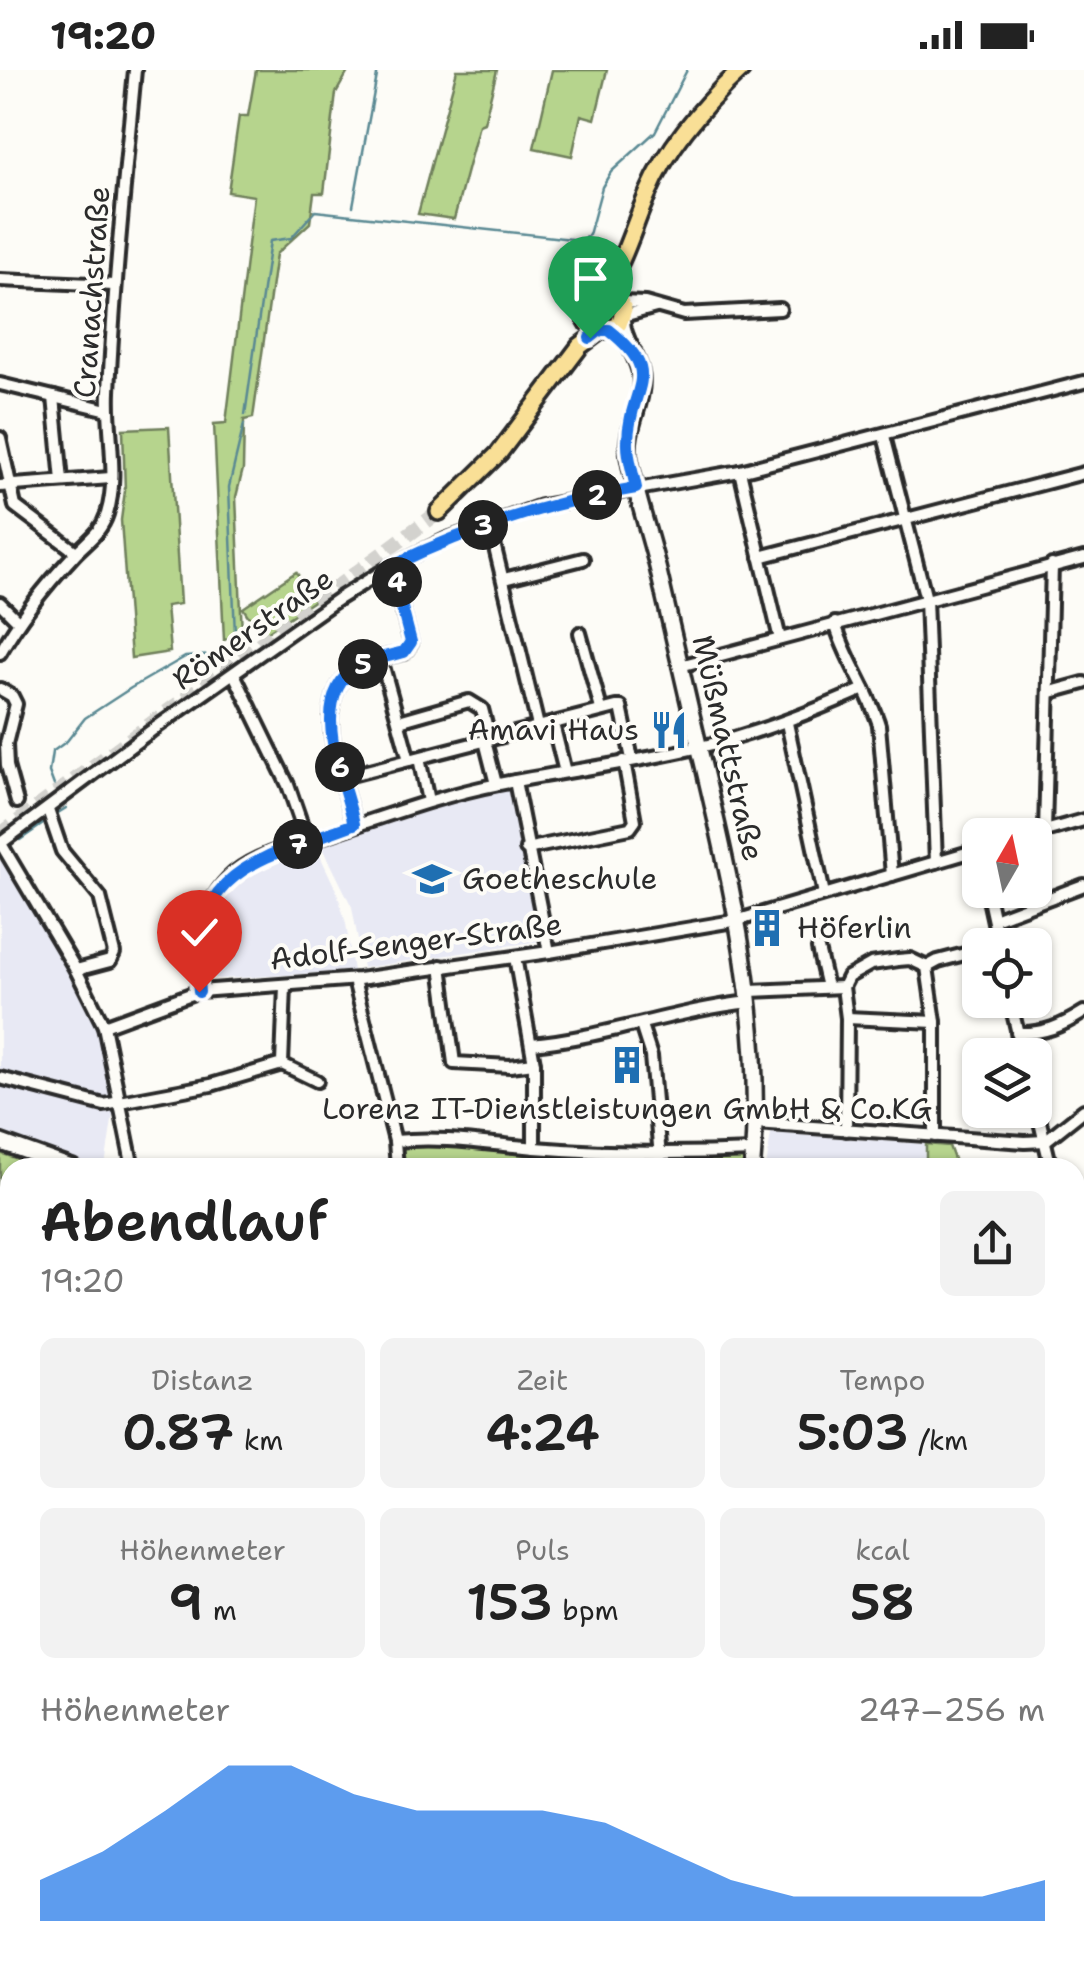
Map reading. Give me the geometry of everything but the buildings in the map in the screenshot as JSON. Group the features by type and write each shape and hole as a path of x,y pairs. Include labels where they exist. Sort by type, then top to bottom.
{"main road":[{"path":"439,512 500,453 580,346 614,312 620,268 650,188 682,133 742,70"},
{"path":"580,346 586,302 594,294 614,312"},
{"path":"586,319 614,312"}],"street":[{"name":"Cranachstraße","path":"76,552 97,533 107,516 112,478 108,410 114,285 135,70"},
{"path":"0,280 114,285"},
{"path":"614,312 657,306 684,314 780,309"},
{"name":"Müßmattstraße","path":"614,312 632,349 642,383 628,439 636,488 738,920 749,996 756,1123 753,1158"},
{"name":"Römerstraße","path":"0,843 338,598 391,566 488,523 541,506 740,471 1084,382"},
{"path":"0,384 108,410"},
{"path":"54,397 62,482"},
{"path":"884,436 926,599 936,862"},
{"path":"0,438 5,486 14,506 76,552 18,621 0,653"},
{"path":"740,471 780,638"},
{"path":"760,557 1084,474"},
{"path":"5,486 112,478"},
{"path":"488,523 538,726"},
{"path":"680,666 1084,558"},
{"path":"504,580 583,559"},
{"path":"1045,818 1052,565"},
{"path":"354,824 329,722 333,699 351,671 404,652 411,642 391,566"},
{"path":"0,603 18,621"},
{"path":"835,623 843,651 874,708 883,745 892,875"},
{"path":"580,633 601,709"},
{"path":"381,659 428,801"},
{"path":"234,674 288,785 307,840"},
{"path":"1050,692 1084,682"},
{"path":"0,690 12,696 16,704 6,744 17,802"},
{"path":"199,992 201,939 211,900 236,871 307,840 428,801 496,784 699,748 787,723 864,690"},
{"path":"399,721 470,702 482,709 496,784"},
{"path":"344,777 620,707 635,821 630,828 526,849"},
{"path":"787,723 824,894"},
{"path":"554,724 565,772"},
{"path":"515,781 549,952"},
{"path":"48,810 62,851 100,897 114,953 110,962 76,970"},
{"path":"1052,829 1084,820"},
{"path":"0,843 76,970 104,1026 128,1158"},
{"name":"Adolf-Senger-Straße","path":"104,1026 199,992 354,980 738,920 962,856"},
{"path":"994,919 1084,885"},
{"path":"991,908 996,928"},
{"path":"818,949 828,987"},
{"path":"927,967 962,955"},
{"path":"515,956 534,1063 534,1148"},
{"path":"846,1130 844,987 848,976 871,964 910,959 927,967"},
{"path":"440,966 454,1063 534,1063"},
{"path":"927,967 935,1022 935,1136"},
{"path":"354,980 397,1158"},
{"path":"282,1064 285,986"},
{"path":"532,1044 579,1040 749,996 844,987"},
{"path":"1018,1033 1034,1034 1063,1026 1084,1012"},
{"path":"847,1018 935,1022"},
{"path":"1014,1018 1019,1038"},
{"path":"641,1025 651,1056 662,1158"},
{"path":"0,1078 104,1105 210,1085 282,1064 318,1081"},
{"path":"756,1123 1045,1141 1084,1110"},
{"path":"1042,1128 1049,1158"},
{"path":"395,1141 432,1137 534,1148 662,1155 754,1151"},
{"path":"0,1142 45,1158"}],"shaded area":[{"name":"Goetheschule","path":"510,788 539,941 363,968 352,907 321,844 398,818"},
{"path":"316,847 337,892 353,971 211,977 211,938 222,902 250,875"},
{"path":"0,855 97,1025 113,1114 106,1158 66,1158 0,1137"},
{"path":"771,1133 926,1144 926,1158 767,1158"}],"green space":[{"path":"256,70 349,70 336,93 324,193 314,193 310,223 276,254 253,418 244,420 243,469 236,497 242,634 224,640 214,424 226,423 254,196 228,192 239,116 248,116"},
{"path":"457,70 497,70 454,219 418,214"},
{"path":"552,70 607,70 595,119 581,115 572,156 534,148"},
{"path":"169,427 180,604 166,606 170,652 131,658 121,520 125,491 123,429"},
{"path":"296,572 315,600 261,636 243,608"},
{"path":"433,1142 660,1158 400,1158 399,1144"},
{"path":"926,1144 949,1146 954,1158 926,1158"},
{"path":"744,1156 744,1158 660,1158"}],"waterway":[{"path":"353,206 378,70"},
{"path":"245,415 270,241 291,238 315,211 581,240 589,235 602,187 611,172 655,132 687,70"},
{"path":"235,635 229,487 244,424"},
{"path":"224,651 235,642"},
{"path":"55,788 49,772 52,752 67,741 85,718 185,657 213,655"},
{"path":"58,813 66,808"},
{"path":"20,840 46,822"},
{"path":"133,1135 138,1158"}],"tunnel":[{"path":"0,835 439,512"}],"place":[{"name":"Amavi Haus","path":"669,730"},
{"name":"Goetheschule","path":"432,879"},
{"name":"Höferlin","path":"767,928"},
{"name":"Lorenz IT-Dienstleistungen GmbH & Co.KG","path":"627,1065"}],"route":[{"path":"199,992 201,939 211,900 236,871 354,824 329,722 337,689 351,671 409,648 411,635 391,566 506,516 636,488 628,439 642,383 636,356 609,330 600,330 590,338"}]}
